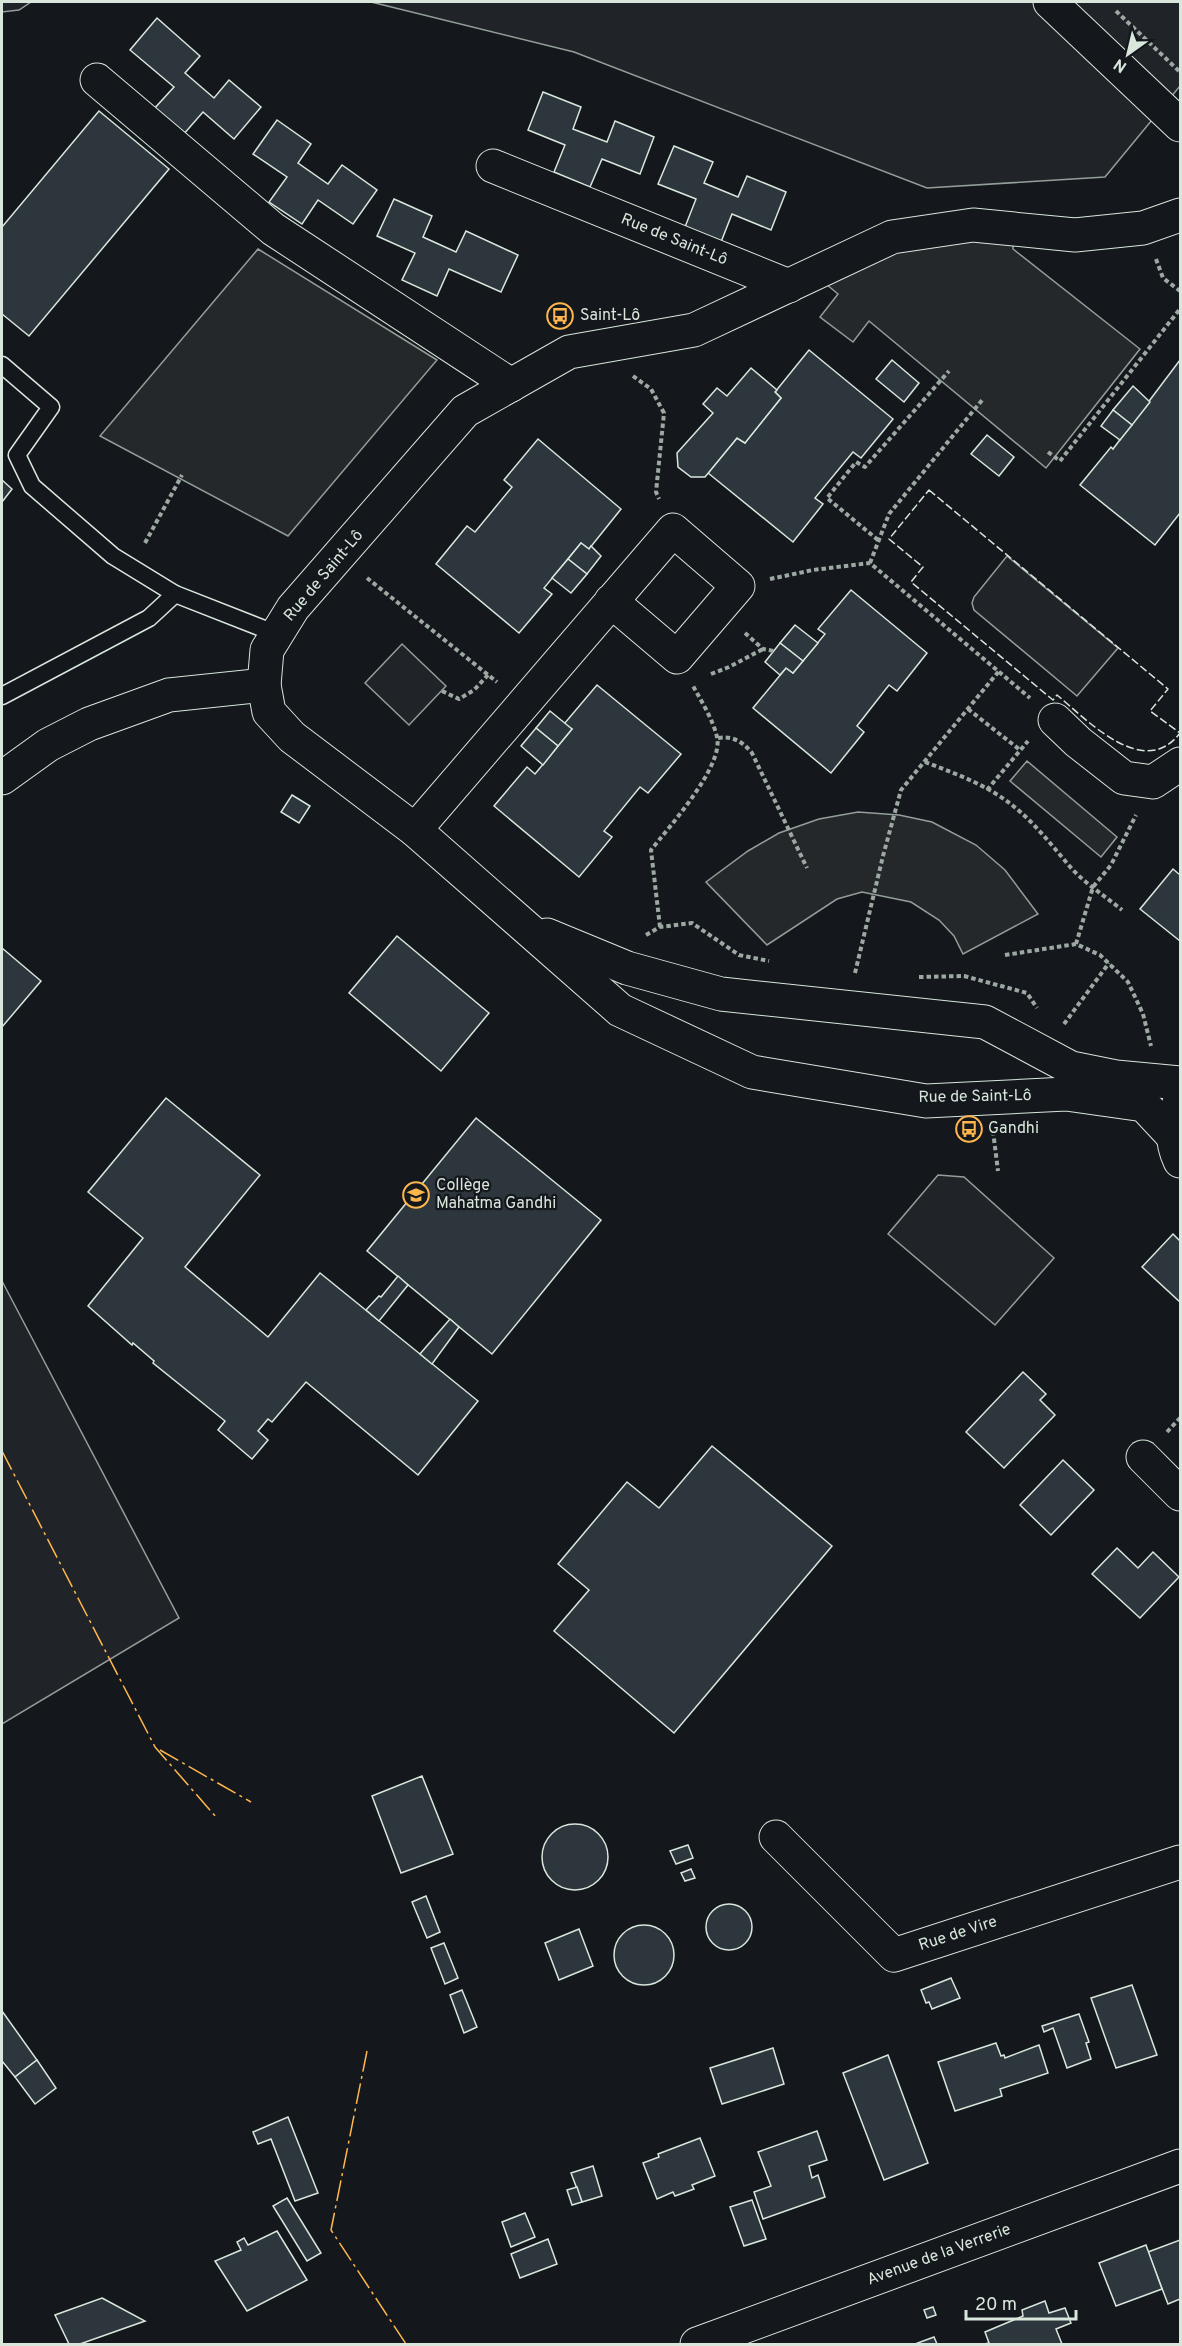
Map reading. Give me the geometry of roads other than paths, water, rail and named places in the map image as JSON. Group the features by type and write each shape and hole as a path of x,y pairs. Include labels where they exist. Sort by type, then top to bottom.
{"street":[{"path":"1050,2 1180,125"},
{"path":"97,80 273,228 511,385"},
{"name":"Rue de Saint-Lô","path":"493,166 789,286"},
{"name":"Rue de Saint-Lô","path":"1176,1148 1144,1105 1066,1094 926,1101 752,1072 620,1010 415,830 292,737 269,712 264,685 267,650 293,608 340,557 465,411 569,352 694,330 892,237 973,225 1075,235 1143,228 1180,215"},
{"path":"415,830 523,703 611,601 673,530 738,586 683,669 611,601"},
{"path":"2,778 48,745 89,724 169,695 264,685"},
{"path":"1055,720 1078,742 1124,778 1153,782 1180,764"},
{"name":"Rue de Saint-Lô","path":"521,924 627,968 721,994 985,1022 1071,1068 1116,1077 1180,1083"},
{"path":"668,1033 670,1017 690,985"},
{"path":"1176,1148 1174,1116 1180,1100"},
{"path":"1143,1457 1180,1494"},
{"name":"Rue de Vire","path":"776,1837 894,1955 1180,1862"},
{"name":"Avenue de la Verrerie","path":"697,2344 1180,2166"}],"lane":[{"path":"2,365 51,407 17,455 32,486 113,556 175,594 277,634"},
{"path":"2,696 149,618 175,594"}],"place":[{"name":"Saint-Lô","path":"560,316"},
{"name":"Gandhi","path":"969,1129"},
{"name":"Collège Mahatma Gandhi","path":"416,1195"}]}
